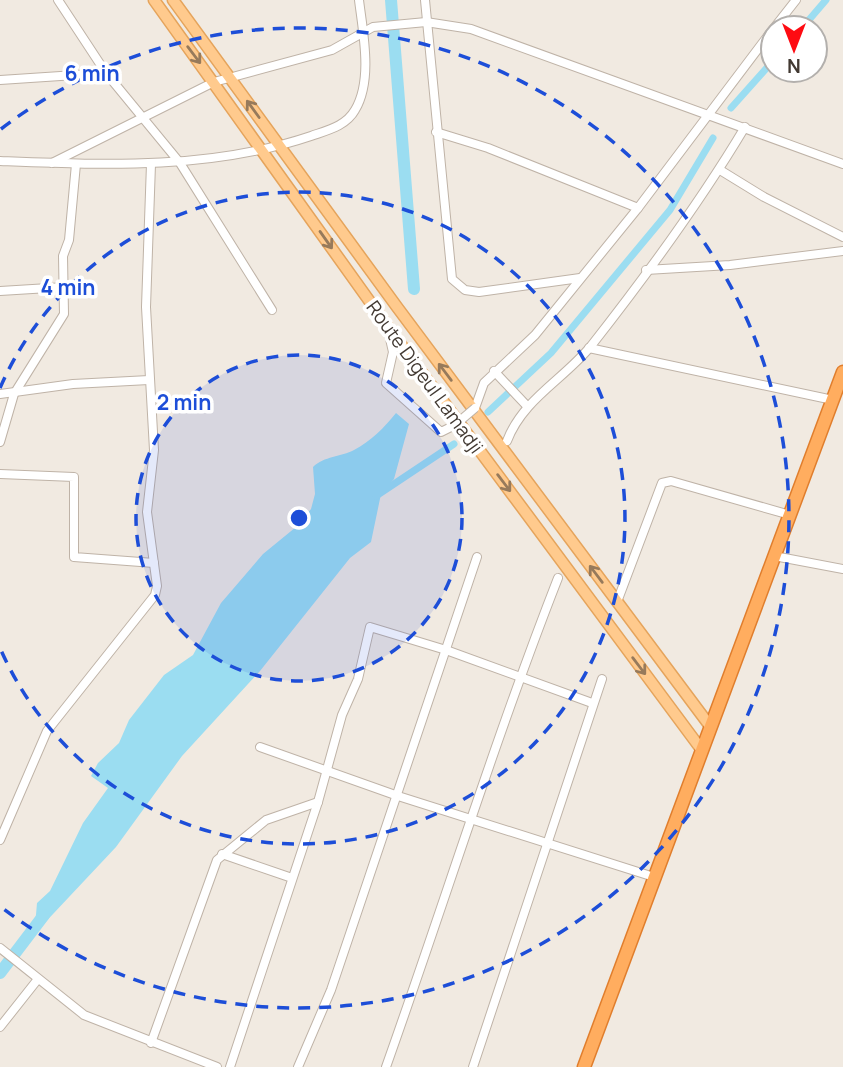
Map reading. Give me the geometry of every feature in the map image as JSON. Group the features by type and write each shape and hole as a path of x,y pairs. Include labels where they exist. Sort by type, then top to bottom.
{"highway":[{"path":"584,1067 843,372"}],"main road":[{"name":"Route Digeul Lamadji","path":"154,0 388,327 701,750"},
{"name":"Route Digeul Lamadji","path":"173,0 710,726"}],"street":[{"path":"58,0 106,73 180,163 272,310"},
{"path":"0,161 76,164 180,163 262,151 347,121 356,109 361,91 363,33 359,0"},
{"path":"425,0 449,268 457,286 465,290 497,290 580,278"},
{"path":"784,14 796,0"},
{"path":"52,163 214,82 332,50 384,25 426,22 471,29 708,112 843,164"},
{"path":"388,327 393,352 387,383 441,432 455,425 475,408 484,383 494,371 536,335 638,208 759,46"},
{"path":"0,80 106,73"},
{"path":"507,442 514,422 527,406 589,348 646,270 681,228 745,127"},
{"path":"436,132 488,148 638,208"},
{"path":"1,437 15,394 64,314 63,256 69,240 76,164"},
{"path":"0,840 51,725 152,602 157,586 147,512 154,450 146,307 151,164"},
{"path":"720,170 764,197 843,237"},
{"path":"646,270 730,265 843,251"},
{"path":"0,291 65,287"},
{"path":"589,348 833,400"},
{"path":"494,371 527,406"},
{"path":"0,394 73,384 149,380"},
{"path":"0,474 74,477 74,556 154,563"},
{"path":"617,602 662,484 671,481 790,515"},
{"path":"774,556 843,569"},
{"path":"298,1067 331,990 477,558"},
{"path":"386,1067 519,676 558,578"},
{"path":"230,1067 318,802 342,715 358,678 370,627 446,650 592,704"},
{"path":"473,1067 602,679"},
{"path":"260,747 398,796 654,877"},
{"path":"151,1043 215,864 222,854 266,820 318,802"},
{"path":"222,854 292,878"},
{"path":"0,948 84,1015 217,1067"},
{"path":"0,1027 38,978"}],"water":[{"path":"396,413 409,424 394,479 381,494 371,542 350,558 260,671 182,756 116,847 38,930 35,926 37,903 50,891 83,823 108,788 91,776 98,763 119,743 129,720 164,675 193,655 221,603 263,554 296,527 311,509 315,494 313,467 360,446 377,434"}],"waterway":[{"path":"391,0 414,289"},
{"path":"814,14 826,0"},
{"path":"731,108 759,77"},
{"path":"488,412 551,353 670,210 713,138"},
{"path":"376,496 454,444"},
{"path":"0,973 44,915"}]}
